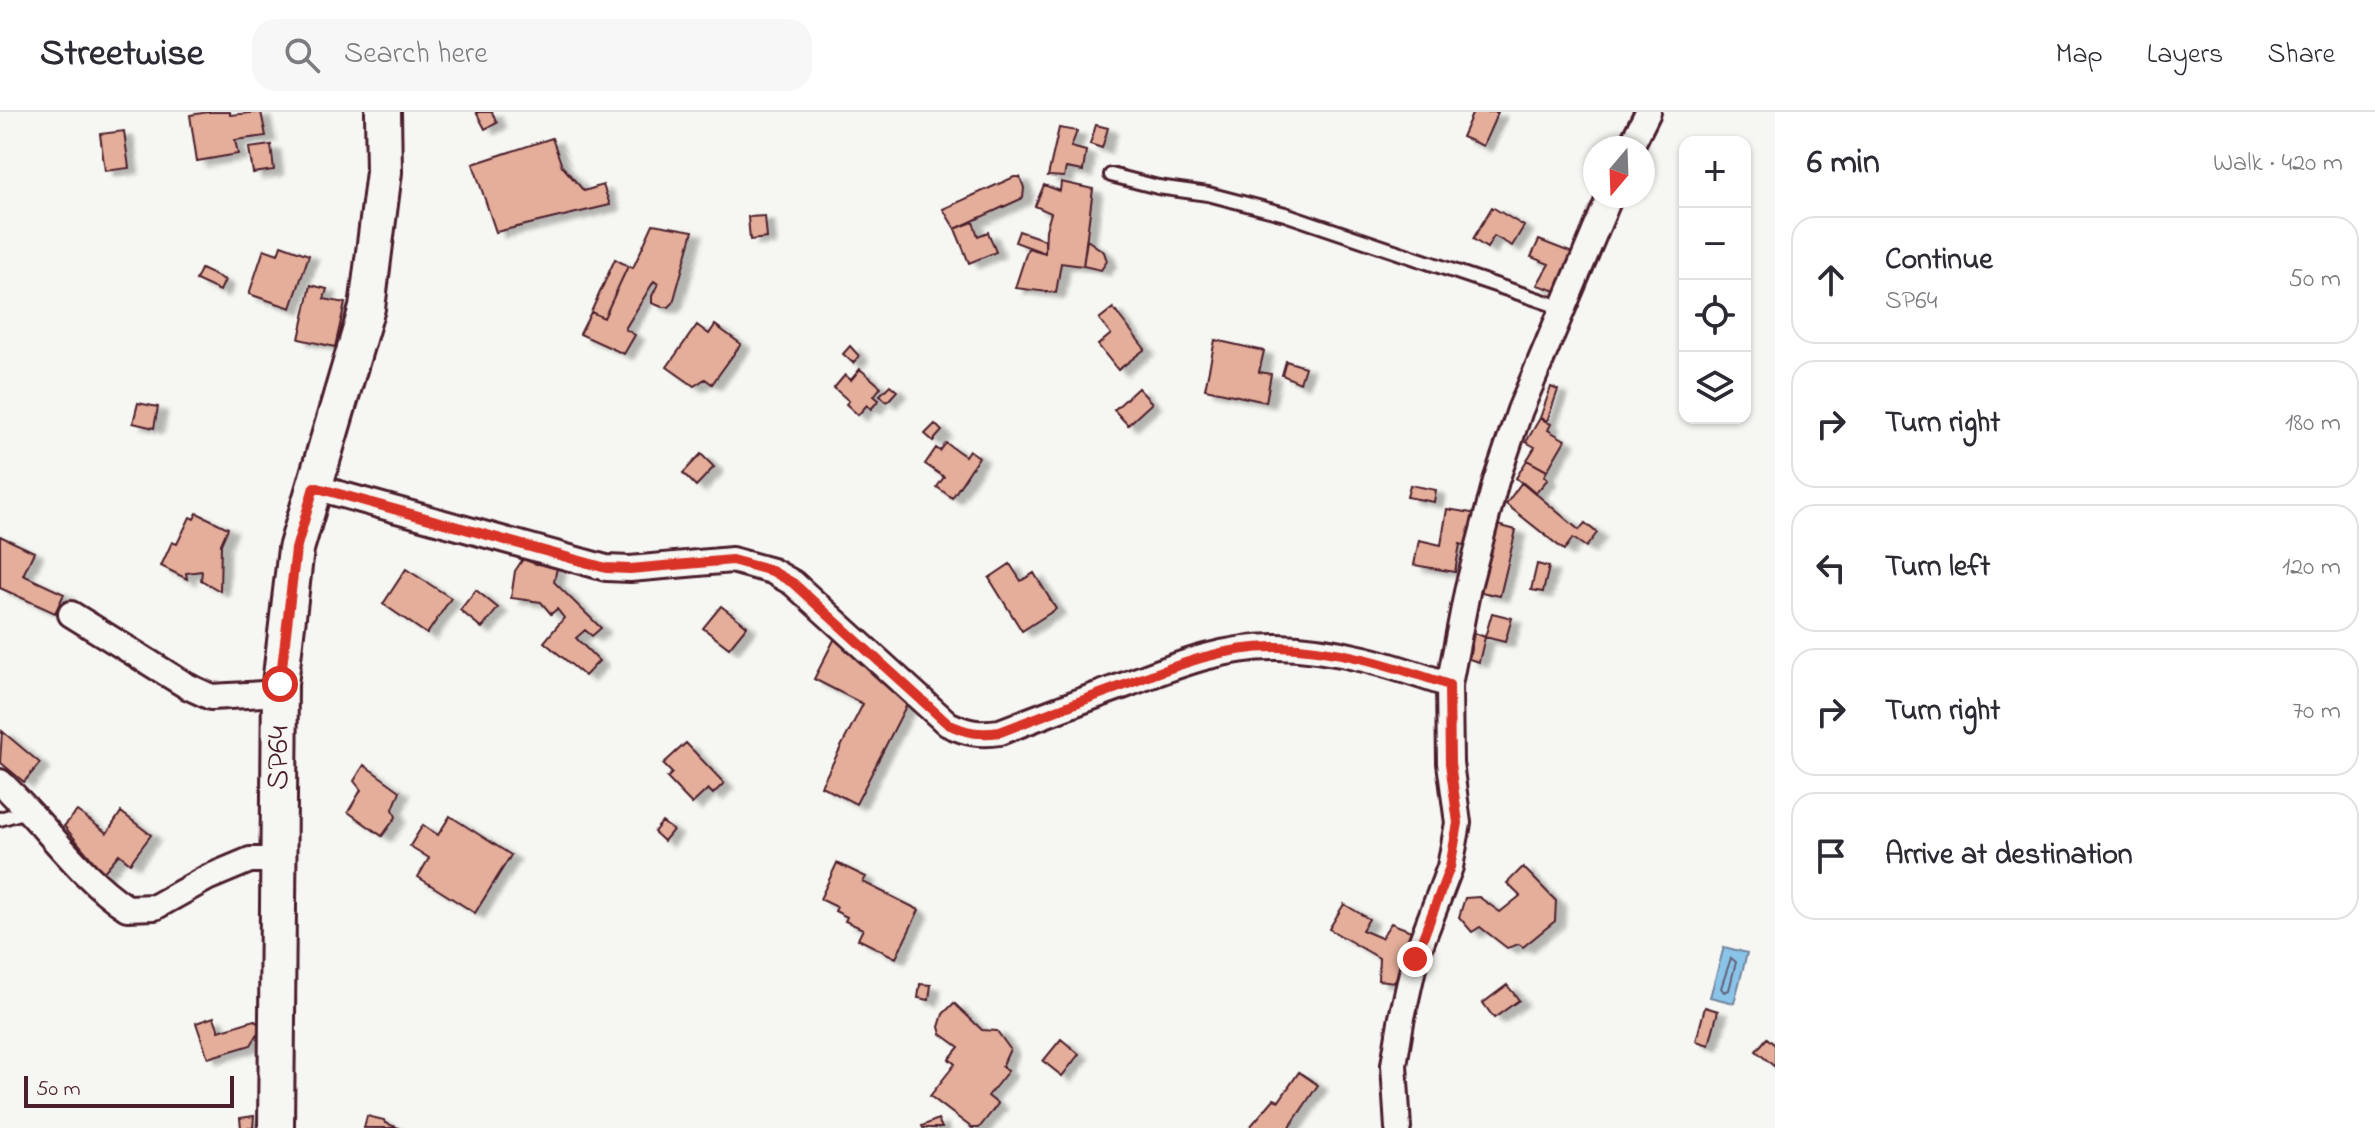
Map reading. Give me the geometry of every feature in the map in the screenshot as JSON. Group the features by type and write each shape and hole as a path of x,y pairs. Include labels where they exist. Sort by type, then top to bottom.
{"street":[{"name":"SP64","path":"276,1128 281,693 296,549 367,308 384,172 383,112"},
{"path":"1636,136 1648,112"},
{"path":"1398,1128 1394,1065 1401,1022 1415,959 1450,867 1458,823 1450,763 1449,685 1468,587 1496,481 1520,410 1605,208"},
{"path":"314,487 606,568 630,569 732,560 763,567 793,583 948,724 964,732 981,735 1000,732 1196,658 1232,650 1277,647 1329,651 1375,660 1449,685"},
{"path":"71,614 187,686 211,697 281,693"},
{"path":"0,782 30,810 95,883 127,908 155,907 207,878 250,860 279,860"}],"lane":[{"path":"1111,175 1158,187 1208,194 1285,214 1563,308"},
{"path":"0,819 30,810"}],"water":[{"path":"1724,947 1747,953 1734,1003 1710,997"}],"building":[{"path":"230,112 230,115 261,112 266,136 235,140 238,154 197,161 190,115"},
{"path":"476,112 492,112 497,123 485,129"},
{"path":"1473,112 1498,112 1483,146 1462,137"},
{"path":"1096,125 1108,128 1102,148 1090,144"},
{"path":"1059,128 1077,131 1071,147 1086,151 1083,171 1066,168 1064,177 1048,176"},
{"path":"124,131 129,168 105,171 100,134"},
{"path":"552,138 562,166 584,191 603,185 610,205 496,232 473,164"},
{"path":"271,145 274,170 253,173 249,148"},
{"path":"1020,177 1024,188 1023,198 955,229 943,209"},
{"path":"1061,182 1093,189 1083,266 1061,263 1056,293 1015,288 1028,248 1045,253 1046,230 1051,213 1035,206 1044,185 1060,191"},
{"path":"1492,207 1524,226 1512,246 1494,236 1487,248 1473,239"},
{"path":"765,216 767,238 750,240 748,217"},
{"path":"973,222 978,236 988,232 996,252 969,263 955,229"},
{"path":"653,224 693,231 673,303 662,307 652,303 658,284 654,281 625,329 635,335 624,354 580,334 591,312 604,318 628,266 633,268"},
{"path":"1019,231 1045,240 1045,253 1015,242"},
{"path":"1087,240 1104,252 1107,261 1101,270 1083,266"},
{"path":"1539,240 1575,254 1557,291 1537,285 1549,264 1531,257"},
{"path":"281,245 309,255 291,308 249,294 264,249 278,254"},
{"path":"615,259 628,266 604,318 591,312"},
{"path":"201,269 225,280 220,291 196,280"},
{"path":"311,285 327,289 324,299 345,303 335,347 299,339"},
{"path":"1113,308 1145,349 1118,370 1098,345 1111,334 1099,319"},
{"path":"697,325 709,334 715,325 741,344 712,384 705,379 694,386 667,367"},
{"path":"1215,340 1264,351 1259,372 1271,374 1266,402 1205,389"},
{"path":"850,346 859,356 853,363 843,354"},
{"path":"1286,361 1305,367 1300,383 1282,375"},
{"path":"860,369 881,387 874,396 879,400 871,409 867,405 858,415 846,404 849,401 834,388 845,375 851,380"},
{"path":"890,385 897,391 887,402 880,395"},
{"path":"1551,387 1558,390 1547,421 1540,418"},
{"path":"1138,388 1152,403 1128,425 1114,410"},
{"path":"138,403 158,407 154,428 133,423"},
{"path":"1540,418 1551,424 1548,430 1565,440 1547,471 1527,460 1535,447 1526,442"},
{"path":"935,424 942,431 933,441 925,434"},
{"path":"946,443 965,456 969,450 979,457 952,498 937,487 944,477 925,464 936,448 940,451"},
{"path":"701,454 714,467 696,486 683,473"},
{"path":"1527,460 1547,471 1544,476 1548,479 1535,494 1516,478"},
{"path":"1522,482 1579,530 1585,523 1597,533 1586,547 1573,538 1564,550 1506,504"},
{"path":"1410,485 1436,490 1434,502 1407,497"},
{"path":"1447,509 1478,514 1472,547 1460,544 1455,572 1414,565 1419,540 1441,545"},
{"path":"197,513 228,528 221,544 220,591 201,580 202,571 186,573 187,579 161,566 172,542 177,544 190,517 194,519"},
{"path":"1497,525 1516,530 1500,596 1481,592"},
{"path":"0,536 34,552 23,575 64,594 55,613 0,588"},
{"path":"523,559 557,568 554,582 601,628 592,636 585,630 576,638 599,661 585,676 544,642 564,618 557,609 551,614 541,602 511,598 515,571"},
{"path":"1010,564 1021,581 1034,573 1056,609 1022,631 989,578"},
{"path":"1537,564 1549,567 1543,592 1531,590"},
{"path":"406,569 451,598 427,634 383,604"},
{"path":"476,590 498,608 482,628 460,610"},
{"path":"721,606 747,626 729,648 703,628"},
{"path":"1492,613 1512,618 1505,642 1485,637"},
{"path":"1474,633 1485,637 1479,662 1469,659"},
{"path":"836,636 907,704 856,804 821,786 863,704 814,679"},
{"path":"2,731 40,763 24,782 0,762"},
{"path":"686,743 724,783 713,794 708,789 692,804 667,778 672,773 663,764"},
{"path":"364,765 400,791 393,809 396,817 382,836 348,812 361,790 354,781"},
{"path":"77,811 107,833 121,812 151,835 130,863 119,854 103,873 64,826"},
{"path":"450,816 511,855 475,913 418,877 429,858 410,846 423,825 438,835"},
{"path":"662,822 673,830 664,841 654,832"},
{"path":"837,863 866,877 863,882 919,910 896,958 858,939 863,929 845,921 847,917 835,911 837,907 820,899"},
{"path":"1523,867 1556,901 1555,921 1523,947 1519,944 1507,948 1480,927 1472,932 1459,917 1465,898 1479,897 1500,912 1520,896 1507,883"},
{"path":"1344,904 1369,919 1362,930 1381,938 1391,923 1411,931 1395,982 1378,980 1379,958 1329,929"},
{"path":"920,984 931,985 929,1000 918,998"},
{"path":"1507,985 1519,1000 1494,1018 1483,1003"},
{"path":"954,1003 982,1030 997,1031 1010,1049 1002,1067 1008,1071 988,1096 998,1104 979,1128 972,1128 930,1096 955,1064 949,1059 959,1047 941,1034 939,1027 943,1014"},
{"path":"1705,1007 1718,1011 1709,1045 1696,1041"},
{"path":"214,1017 219,1031 254,1020 262,1027 251,1045 208,1058 196,1023"},
{"path":"1767,1038 1775,1045 1775,1067 1756,1051"},
{"path":"1061,1039 1079,1054 1062,1076 1043,1061"},
{"path":"1299,1072 1318,1085 1289,1128 1249,1128 1274,1099 1279,1101"},
{"path":"254,1116 253,1128 241,1128 240,1118"},
{"path":"367,1116 384,1120 399,1128 364,1128"},
{"path":"938,1119 942,1128 923,1128 922,1126"}],"route":[{"path":"280,684 296,549 314,487 606,568 630,569 732,560 772,571 793,583 948,724 964,732 981,735 1000,732 1196,658 1232,650 1277,647 1329,651 1375,660 1449,685 1450,763 1458,823 1450,867 1415,959"}]}
